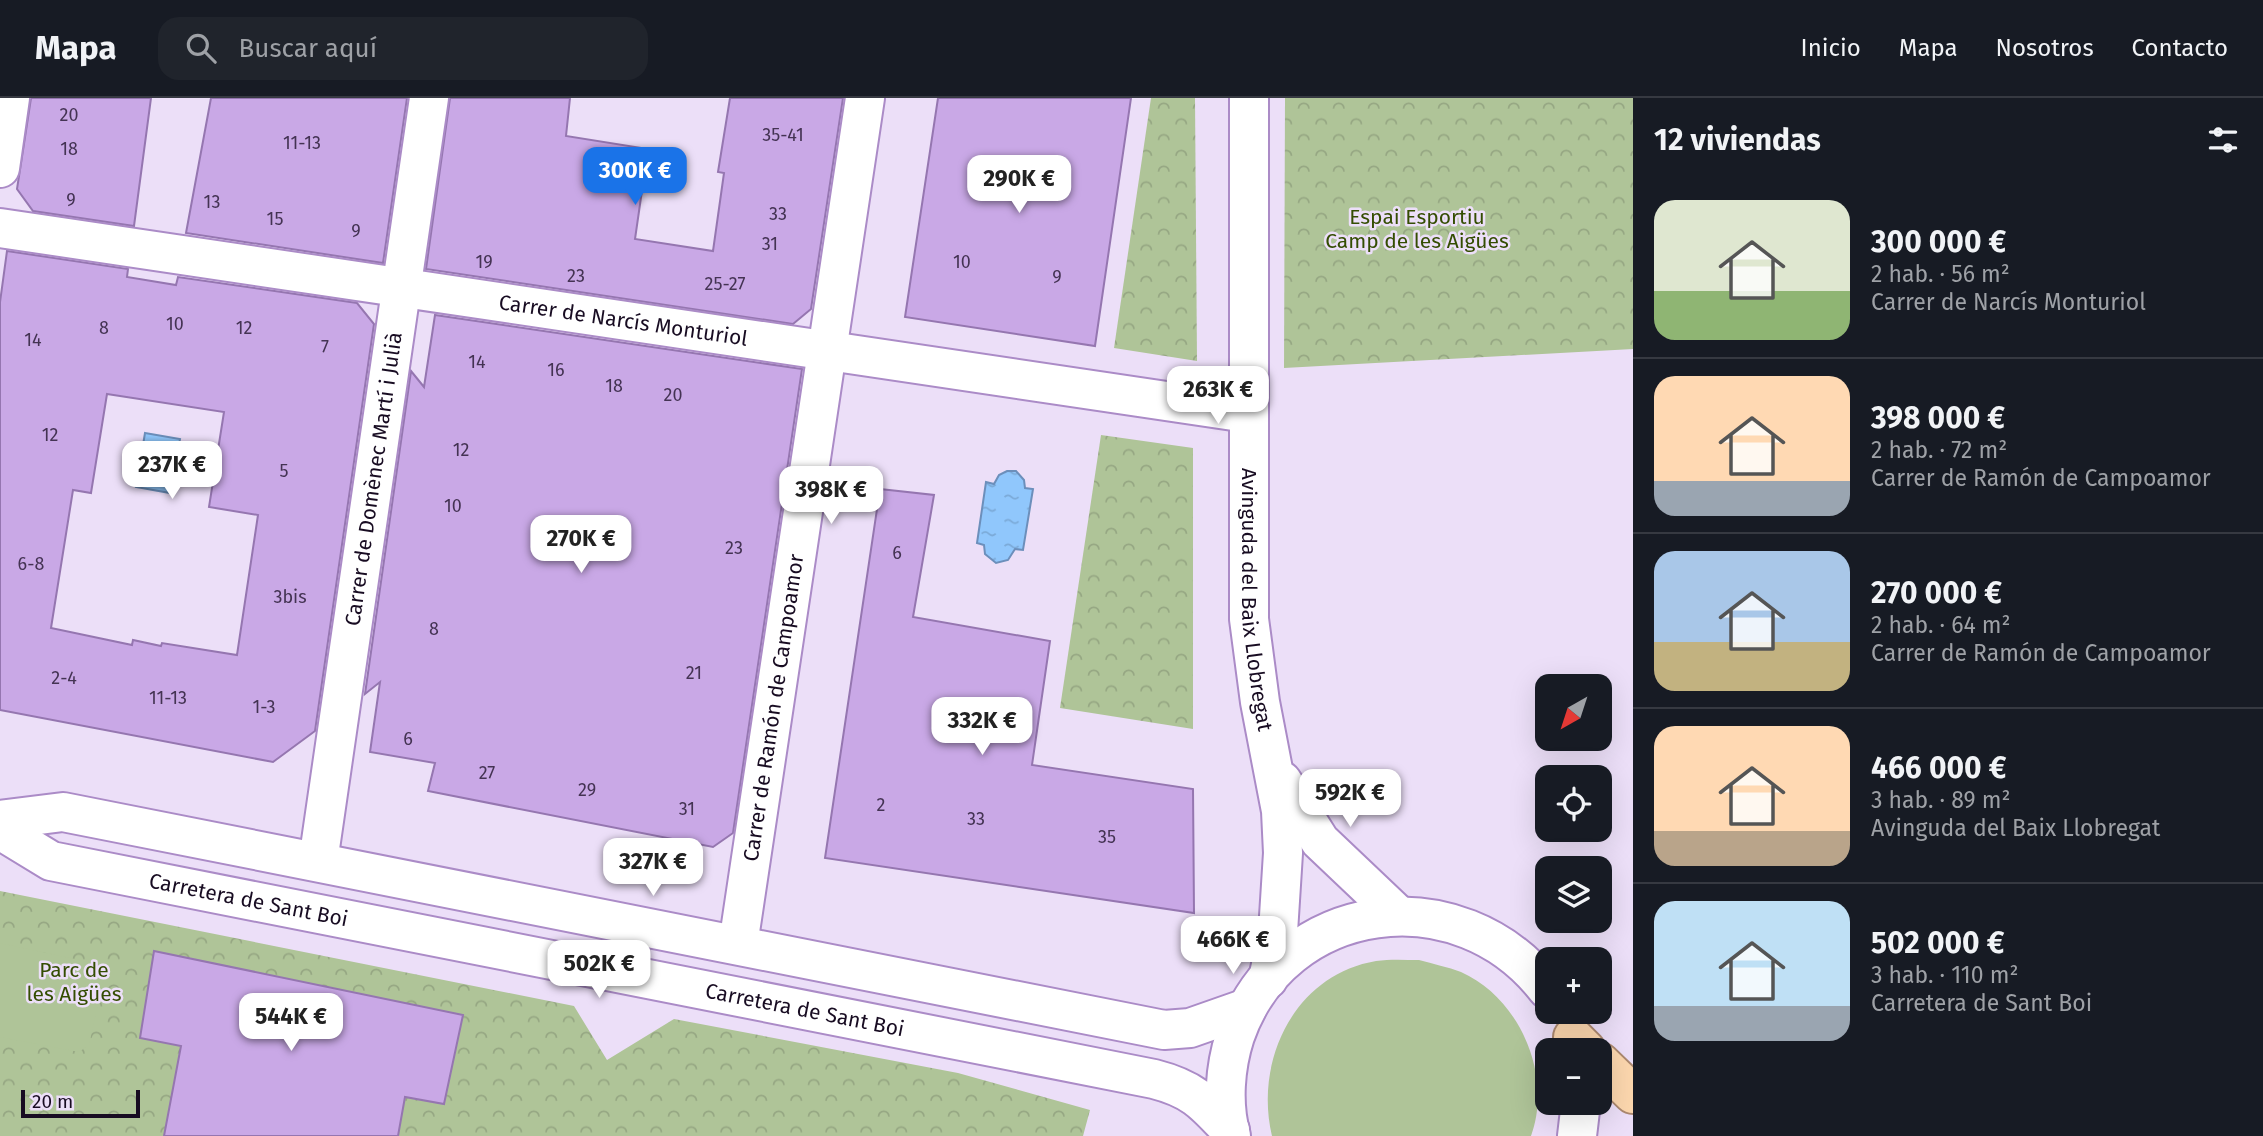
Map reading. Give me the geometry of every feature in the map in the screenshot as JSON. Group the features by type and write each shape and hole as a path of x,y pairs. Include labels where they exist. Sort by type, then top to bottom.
{"highway":[{"path":"1612,1074 1633,1094"}],"street":[{"path":"0,168 10,98"},
{"name":"Carrer de Domènec Martí i Julià","path":"318,862 429,98"},
{"name":"Carrer de Ramón de Campoamor","path":"738,945 865,98"},
{"name":"Avinguda del Baix Llobregat","path":"1230,1133 1226,1088 1228,1068 1232,1047 1257,993 1278,932 1283,853 1273,766 1260,702 1249,619 1249,98"},
{"name":"Carrer de Narcís Monturiol","path":"0,228 1247,413"},
{"name":"Avinguda del Baix Llobregat","path":"1273,766 1320,841 1399,916"},
{"path":"0,820 63,812 1164,1030 1190,1028 1257,993 1282,963 1317,938 1357,922 1399,916 1444,920 1486,936 1523,962 1535,976"},
{"name":"Carretera de Sant Boi","path":"0,830 51,861 1164,1081 1184,1087 1198,1096 1230,1133"},
{"path":"1577,1136 1579,1115"}],"green space":[{"path":"1151,98 1195,98 1197,361 1114,348"},
{"name":"Espai Esportiu Camp de les Aigües","path":"1285,98 1633,98 1633,349 1284,368"},
{"path":"1101,435 1193,448 1193,729 1060,708"},
{"name":"Parc de les Aigües","path":"0,891 574,1006 607,1060 674,1019 958,1073 1090,1110 1083,1136 398,1136 405,1097 444,1104 463,1015 155,951 140,1038 181,1046 164,1136 0,1136"},
{"path":"0,943 98,964 104,977 89,1045 79,1052 0,1037"},
{"path":"1419,960 1461,972 1482,984 1500,1000 1515,1019 1534,1065 1536,1115 1531,1136 1272,1136 1268,1108 1269,1079 1275,1051 1302,1003 1323,984 1347,969 1376,961"}],"water":[{"path":"145,433 180,439 170,493 136,487"},
{"path":"1016,471 1024,480 1025,488 1033,489 1023,550 1015,549 1008,560 996,563 985,554 984,545 977,543 986,482 994,484 999,475"}],"building":[{"path":"31,98 151,98 134,226 33,211 17,189"},
{"path":"211,98 407,98 383,263 186,233"},
{"path":"450,98 570,98 566,136 648,149 635,239 713,251 724,173 718,172 730,98 843,98 811,309 793,324 426,269"},
{"path":"938,98 1131,98 1095,346 905,317"},
{"path":"7,251 128,269 127,277 176,285 178,277 357,303 374,324 315,731 273,762 0,710 0,302","holes":["107,394 224,412 209,507 258,515 237,655 133,640 132,645 51,628 73,490 91,493"]},
{"path":"435,315 802,369 733,833 713,847 428,791 435,763 370,752 380,682 365,694 411,371 424,387"},
{"path":"880,489 934,495 913,617 1050,641 1032,765 1193,789 1194,913 825,858"},
{"path":"154,951 463,1015 444,1104 405,1097 398,1136 164,1136 181,1046 140,1038"}]}
